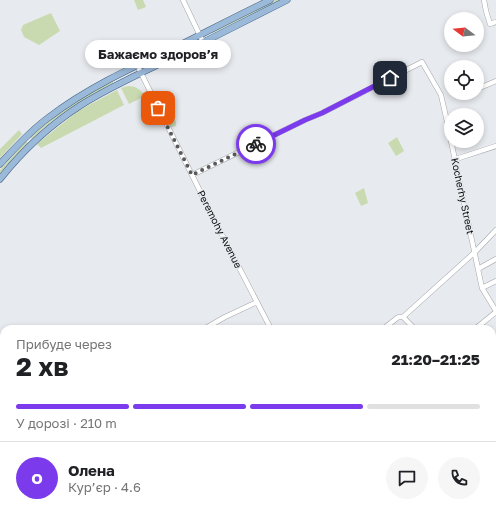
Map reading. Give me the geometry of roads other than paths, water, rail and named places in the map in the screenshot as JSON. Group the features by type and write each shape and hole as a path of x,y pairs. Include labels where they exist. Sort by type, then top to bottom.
{"main road":[{"path":"0,164 26,136 47,118 93,88 270,0"},
{"path":"0,179 33,143 61,119 94,97 287,0"}],"street":[{"path":"183,0 203,42"},
{"path":"484,0 490,24 496,22"},
{"name":"Kocherhy Street","path":"192,175 322,113 422,62 441,95 444,108"},
{"name":"Peremohy Avenue","path":"137,65 217,226 269,325"},
{"path":"484,86 496,82"},
{"path":"456,159 496,146"},
{"name":"Kocherhy Street","path":"453,148 482,288 496,311"},
{"name":"Kocherhy Street","path":"475,252 496,230"},
{"path":"388,325 397,318 403,317 475,252"},
{"path":"478,269 496,259"},
{"path":"482,288 496,281"},
{"path":"211,325 257,302"},
{"path":"480,325 496,311"},
{"path":"403,317 411,325"}],"place":[{"name":"Бажаємо здоровʼя","path":"158,108"}]}
